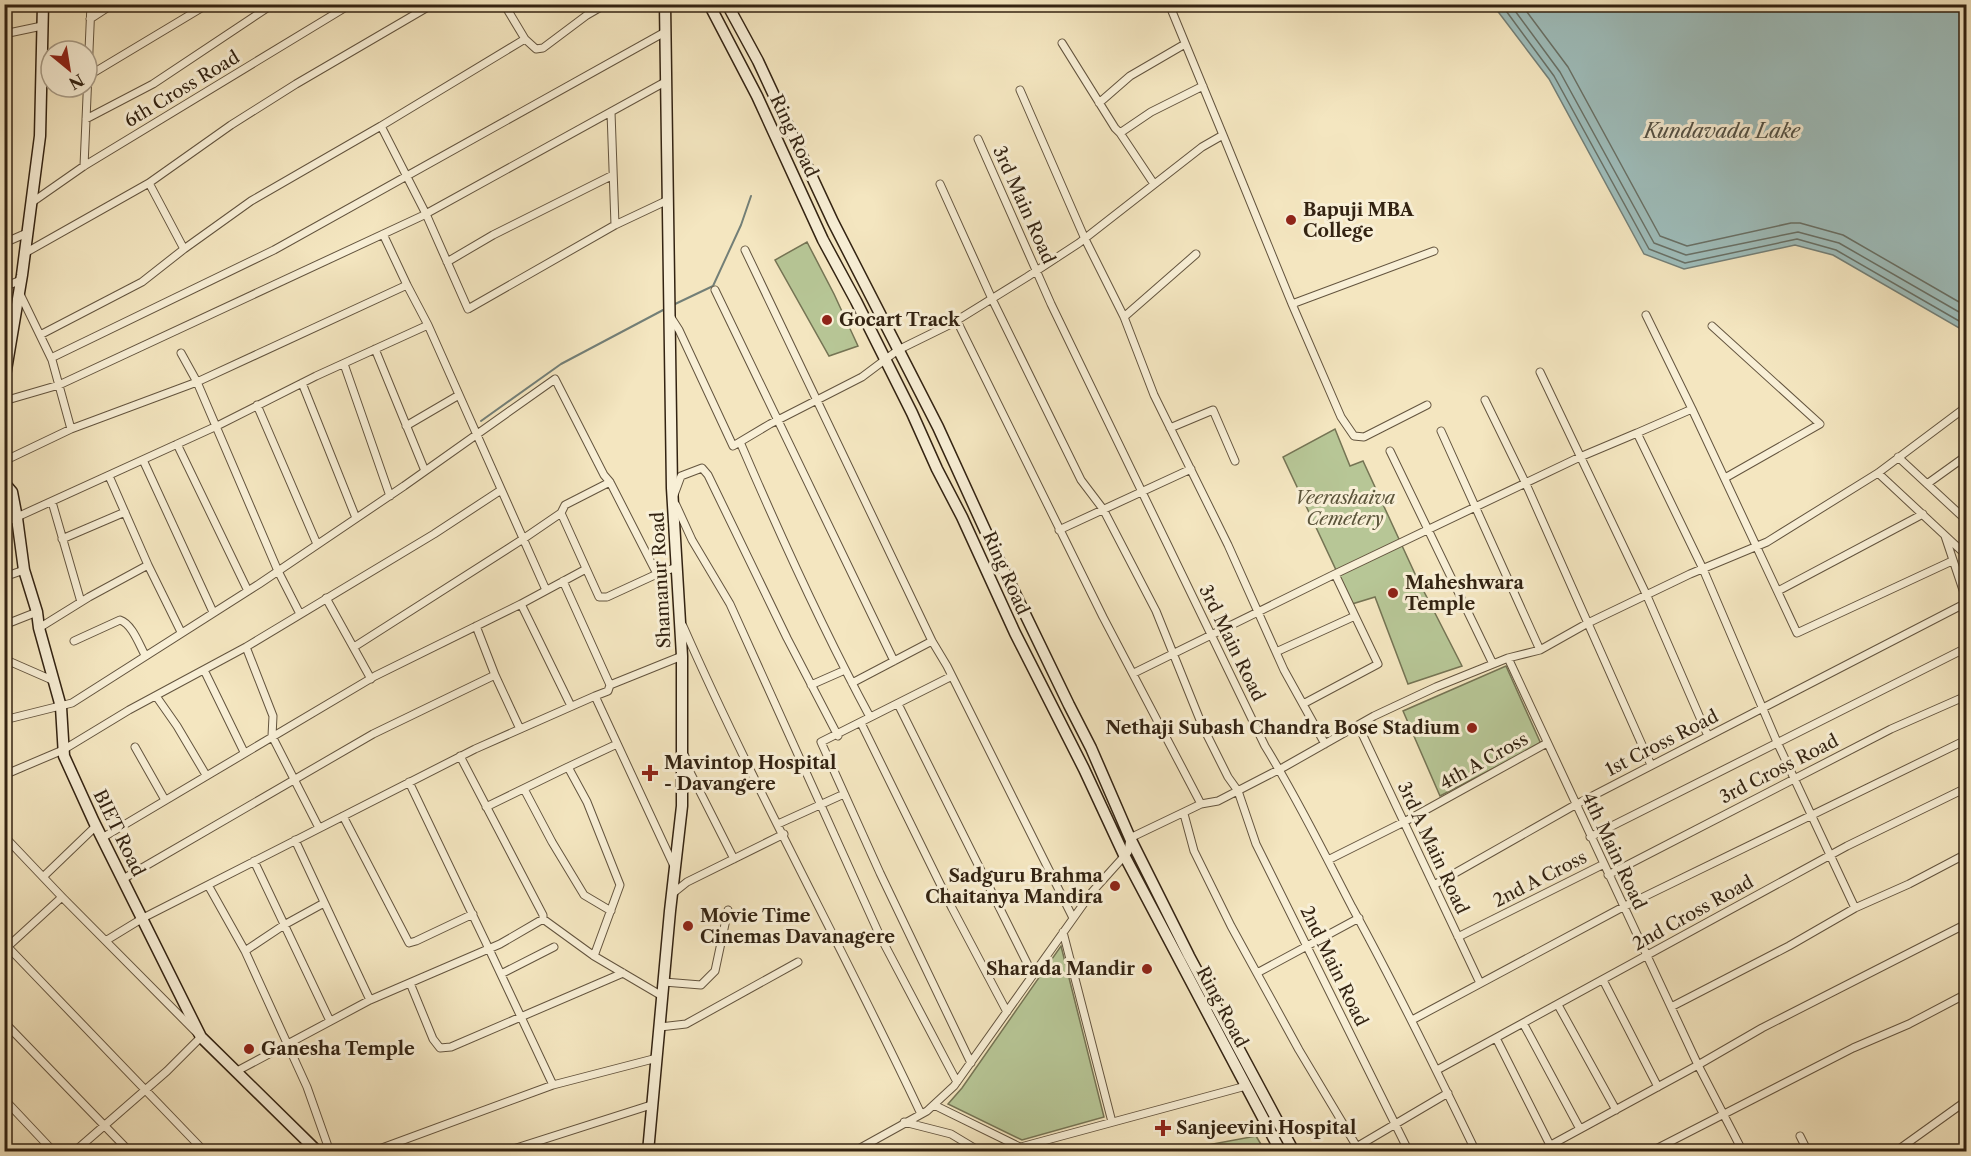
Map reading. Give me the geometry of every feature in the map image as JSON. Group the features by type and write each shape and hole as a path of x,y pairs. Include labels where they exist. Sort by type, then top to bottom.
{"main road":[{"path":"4,382 9,334 25,253 40,135 43,4"},
{"name":"Shamanur Road","path":"648,1152 682,806 682,656 673,499 665,4"},
{"name":"Ring Road","path":"709,4 757,96 823,240 856,301 962,517 1015,633 1084,769 1124,855 1281,1152"},
{"name":"Ring Road","path":"728,4 758,61 818,191 938,427 996,554 1092,748 1130,838 1189,956 1294,1152"},
{"name":"BIET Road","path":"4,475 17,518 24,570 61,707 63,750 96,825 201,1036 318,1152"}],"street":[{"path":"89,39 91,4"},
{"path":"90,19 112,4"},
{"path":"99,69 208,4"},
{"path":"86,119 153,84 273,4"},
{"name":"6th Cross Road","path":"31,203 84,166 351,4"},
{"path":"25,253 149,183 231,125 296,84 433,4"},
{"path":"504,4 525,39 536,49 543,48 587,15 606,4"},
{"path":"1169,4 1341,417 1354,436 1364,437 1427,405"},
{"path":"4,34 42,26"},
{"path":"51,358 274,249 665,32"},
{"path":"40,335 142,282 251,201 525,39"},
{"path":"1062,43 1115,128 1154,184"},
{"path":"1100,103 1130,76 1185,45"},
{"path":"4,401 59,386 426,214 665,82"},
{"path":"1120,133 1151,112 1203,86"},
{"path":"1020,90 1085,239 1124,317 1154,395 1276,652 1325,744"},
{"path":"84,166 87,99"},
{"path":"611,112 615,225"},
{"path":"381,126 426,214 468,309 615,225 668,200"},
{"path":"670,310 733,446 862,376 898,350 957,321 1037,271 1085,239 1202,147 1223,135"},
{"name":"3rd Main Road","path":"978,139 1119,446 1265,746 1280,769 1329,860 1412,1020 1476,1152"},
{"path":"447,262 493,235 613,175"},
{"path":"149,183 184,249"},
{"name":"2nd Main Road","path":"940,184 992,299 1081,480 1103,509 1156,611 1202,725 1228,777 1238,791 1256,844 1409,1152"},
{"path":"4,243 27,233"},
{"path":"383,234 428,325 546,590"},
{"path":"745,250 932,641 952,676 1073,918"},
{"path":"1292,304 1434,251"},
{"path":"1124,317 1196,254"},
{"path":"4,287 21,280"},
{"path":"4,461 71,429 196,382 407,285"},
{"path":"715,290 894,661"},
{"path":"19,292 51,358 71,429"},
{"path":"1646,315 1797,633 1952,561"},
{"path":"957,321 1059,530 1201,804"},
{"path":"4,523 109,476 428,325"},
{"path":"1712,326 1820,424 1725,478"},
{"path":"375,349 425,471"},
{"path":"181,353 196,382 278,571 300,614"},
{"path":"344,364 390,495"},
{"path":"1540,372 1647,596 1708,736"},
{"path":"4,720 72,703 278,571 555,379 657,574"},
{"path":"302,383 356,518"},
{"path":"406,426 459,395"},
{"path":"1485,400 1526,484 1651,765"},
{"path":"258,405 317,544"},
{"path":"853,1152 921,1114 934,1105 957,1082 1092,892 1128,852 1130,838 1201,804 1218,801 1358,725 1436,687 1508,658 1540,651 1588,623 1767,542 1878,473 1966,407"},
{"path":"1134,674 1335,574 1580,457 1692,409"},
{"path":"1170,428 1213,410 1235,461"},
{"path":"1441,431 1540,651"},
{"path":"1637,433 1703,569 1777,742 1855,908"},
{"path":"740,442 778,529 870,717"},
{"path":"177,444 248,591"},
{"path":"1390,451 1493,664"},
{"path":"1927,484 1966,456"},
{"path":"1899,458 1966,520"},
{"path":"143,460 213,612"},
{"path":"838,735 708,475 702,468 681,476 673,499 692,540 730,604 880,936 957,1082"},
{"path":"1059,530 1191,469"},
{"path":"1878,473 1966,555"},
{"path":"109,476 148,565 181,632"},
{"path":"354,647 523,539 561,513 565,505 610,483"},
{"path":"4,776 63,750 246,647 434,534 501,490"},
{"path":"52,502 81,602"},
{"path":"1959,512 1966,507"},
{"path":"62,539 125,512"},
{"path":"561,513 599,597 607,597 677,567"},
{"path":"1778,591 1923,514"},
{"path":"1945,535 1966,601"},
{"path":"39,628 148,565"},
{"path":"102,837 371,679 586,569"},
{"path":"4,577 24,570"},
{"path":"1303,704 1378,664 1335,574"},
{"path":"107,940 143,918 460,756 608,691 610,685 563,581"},
{"path":"326,598 371,679"},
{"name":"1st Cross Road","path":"1434,885 1575,805 1966,601"},
{"path":"521,604 571,706"},
{"path":"4,625 37,612"},
{"path":"1276,652 1355,616"},
{"path":"679,618 723,716 784,834 921,1114"},
{"path":"74,641 120,620 129,626 145,655"},
{"path":"476,626 520,729"},
{"path":"852,683 932,641"},
{"path":"246,647 273,716 272,736 319,828"},
{"path":"1590,837 1966,648"},
{"path":"610,685 682,656"},
{"path":"4,658 52,680"},
{"name":"4th Main Road","path":"1508,658 1698,1065 1743,1152"},
{"path":"204,670 244,752"},
{"path":"811,685 845,670"},
{"path":"123,879 373,734 495,675"},
{"path":"952,676 821,742 971,1063"},
{"path":"156,696 206,775"},
{"path":"595,696 675,868"},
{"name":"3rd Cross Road","path":"1608,875 1891,729 1966,696"},
{"path":"898,704 1033,975"},
{"path":"861,723 952,908 1007,1012"},
{"name":"3rd A Main Road","path":"1358,725 1480,983"},
{"path":"1412,1020 1623,907 1966,740"},
{"path":"681,742 690,772 734,859"},
{"name":"4th A Cross","path":"1329,860 1404,822 1547,743"},
{"path":"486,807 617,744"},
{"path":"135,747 165,800"},
{"path":"460,756 543,915 543,919 594,956 662,996"},
{"path":"568,767 587,802 620,885 594,956"},
{"path":"409,782 553,1085"},
{"name":"2nd Cross Road","path":"1437,1070 1830,855 1966,788"},
{"path":"524,789 584,895 611,911"},
{"path":"778,824 844,794"},
{"path":"1184,814 1194,851 1257,973 1299,1050 1358,1148"},
{"path":"344,816 409,943 472,914"},
{"path":"43,876 96,825"},
{"path":"672,894 687,882 784,834"},
{"path":"4,836 201,1036 106,1126 74,1152"},
{"path":"295,840 370,1000"},
{"path":"1671,1007 1779,952 1855,908 1909,884 1966,854"},
{"path":"254,861 330,1021"},
{"name":"2nd A Cross","path":"1458,937 1604,864"},
{"path":"208,885 244,951 307,1087 327,1138 330,1152"},
{"path":"62,897 6,947 146,1089 204,1152"},
{"path":"244,951 284,924 324,903"},
{"path":"664,982 701,985 715,971 728,910"},
{"path":"1257,973 1359,918"},
{"path":"237,1071 370,1000 489,949 543,919"},
{"path":"1538,1152 1762,1028 1966,924"},
{"path":"1063,932 1112,1122"},
{"path":"501,974 554,947"},
{"path":"660,1027 686,1024 798,962"},
{"path":"410,983 433,1039 440,1048 450,1047 623,972"},
{"path":"1604,980 1658,1087"},
{"path":"1650,1152 1966,994"},
{"path":"1558,1005 1616,1110"},
{"path":"4,1022 130,1152"},
{"path":"1523,1023 1580,1129"},
{"path":"1496,1038 1550,1145"},
{"path":"371,1152 553,1085 657,1058"},
{"path":"1021,1147 1246,1086"},
{"path":"1348,1152 1448,1093"},
{"path":"4,1099 54,1152"},
{"path":"1895,1152 1964,1103 1966,1114"},
{"path":"504,1152 651,1105"},
{"path":"934,1105 1030,1152"},
{"path":"904,1122 951,1134 981,1152"},
{"path":"1800,1136 1808,1152"}],"green space":[{"name":"Gocart Track","path":"807,242 858,346 829,356 775,260"},
{"name":"Veerashaiva Cemetery","path":"1335,429 1350,466 1363,461 1416,576 1462,666 1408,684 1375,597 1352,604 1283,457"},
{"name":"Nethaji Subash Chandra Bose Stadium","path":"1506,666 1541,744 1440,796 1403,711"},
{"path":"1061,946 1104,1117 1022,1140 948,1104 962,1088"},
{"path":"1256,1136 1265,1151 1175,1151"}],"water":[{"name":"Kundavada Lake","path":"1493,5 1966,5 1966,332 1833,255 1795,245 1684,269 1644,254 1549,79"}],"waterway":[{"path":"673,305 713,286 741,225 751,196"},
{"path":"481,421 561,364 665,309"}],"place":[{"name":"Bapuji MBA College","path":"1291,220"},
{"name":"Gocart Track","path":"827,320"},
{"name":"Maheshwara Temple","path":"1393,593"},
{"name":"Nethaji Subash Chandra Bose Stadium","path":"1472,728"},
{"name":"Mavintop Hospital - Davangere","path":"650,773"},
{"name":"Sadguru Brahma Chaitanya Mandira","path":"1115,886"},
{"name":"Movie Time Cinemas Davanagere","path":"688,926"},
{"name":"Sharada Mandir","path":"1147,969"},
{"name":"Ganesha Temple","path":"249,1049"},
{"name":"Sanjeevini Hospital","path":"1163,1128"}]}
